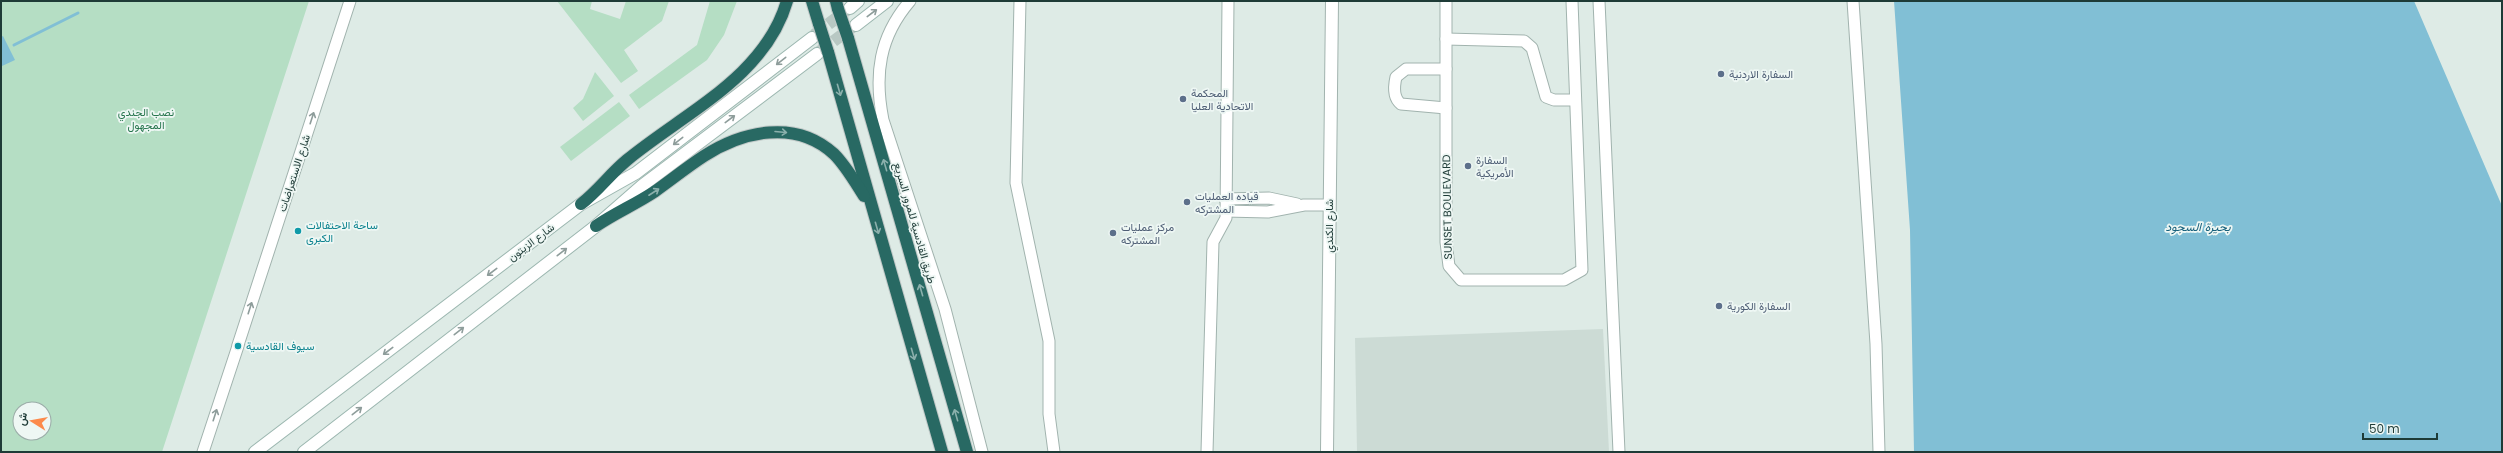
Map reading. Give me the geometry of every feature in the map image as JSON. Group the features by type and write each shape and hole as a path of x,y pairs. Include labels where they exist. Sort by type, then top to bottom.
{"highway":[{"path":"581,204 626,161 745,70 775,33 787,1"},
{"path":"812,1 819,24 823,53 872,210 942,452"},
{"name":"طريق القادسية للمرور السريع","path":"845,5 848,38 967,452"},
{"path":"596,226 653,193 718,148 740,137 760,132 782,132 800,136 820,144 833,154 845,167 872,210"}],"main road":[{"path":"856,25 887,1"},
{"name":"شارع الكندي","path":"1327,452 1332,1"},
{"name":"شارع الزيتون","path":"255,452 581,204 636,173 812,38"},
{"path":"304,452 596,226 643,184 823,53"},
{"path":"597,195 612,190 620,192 620,201 613,211"},
{"path":"317,452 340,425"}],"street":[{"name":"شارع الاستعراضات","path":"203,452 350,1"},
{"path":"910,1 892,26 886,40 877,77 878,98 883,120 945,309 982,452"},
{"path":"1020,1 1016,183 1049,341 1049,414 1054,452"},
{"path":"1207,452 1213,242 1226,218 1228,1"},
{"name":"SUNSET BOULEVARD","path":"1446,1 1446,242 1449,266 1462,280 1564,280 1582,270 1572,1"},
{"path":"1599,1 1619,452"},
{"path":"1853,1 1876,336 1879,452"},
{"path":"1446,39 1524,41 1532,48 1546,97 1554,100 1575,100"},
{"path":"1446,69 1406,69 1396,77 1395,87 1397,98 1401,104 1446,108"},
{"path":"1225,199 1268,198 1304,205 1329,205"},
{"path":"1225,211 1268,212 1304,205"}],"shaded area":[{"path":"1603,329 1609,452 1357,452 1355,338"}],"green space":[{"name":"نصب الجندي المجهول","path":"1,1 309,1 162,452 1,452"},
{"path":"557,1 592,1 590,9 620,19 626,1 669,1 662,21 624,50 638,71 621,83"},
{"path":"710,1 737,1 724,35 707,60 639,109 629,95 697,45"},
{"path":"595,72 614,96 583,121 573,108 583,99"},
{"path":"619,102 630,116 571,161 560,147"}],"water":[{"name":"بحيرة السجود","path":"1894,1 2414,1 2502,206 2502,452 1914,452 1910,230"},
{"path":"3,36 15,60 2,66 1,37"}],"waterway":[{"path":"14,45 78,13"}],"tunnel":[{"path":"814,35 847,10"},
{"path":"819,52 854,26"}],"place":[{"name":"السفارة الاردنية","path":"1721,74"},
{"name":"المحكمة الاتحادية العليا","path":"1183,99"},
{"name":"السفارة الأمريكية","path":"1468,166"},
{"name":"قياده العمليات المشتركه","path":"1187,202"},
{"name":"ساحة الاحتفالات الكبرى","path":"298,231"},
{"name":"مركز عمليات المشتركه","path":"1113,233"},
{"name":"السفارة الكورية","path":"1719,306"},
{"name":"سيوف القادسية","path":"238,346"}]}
